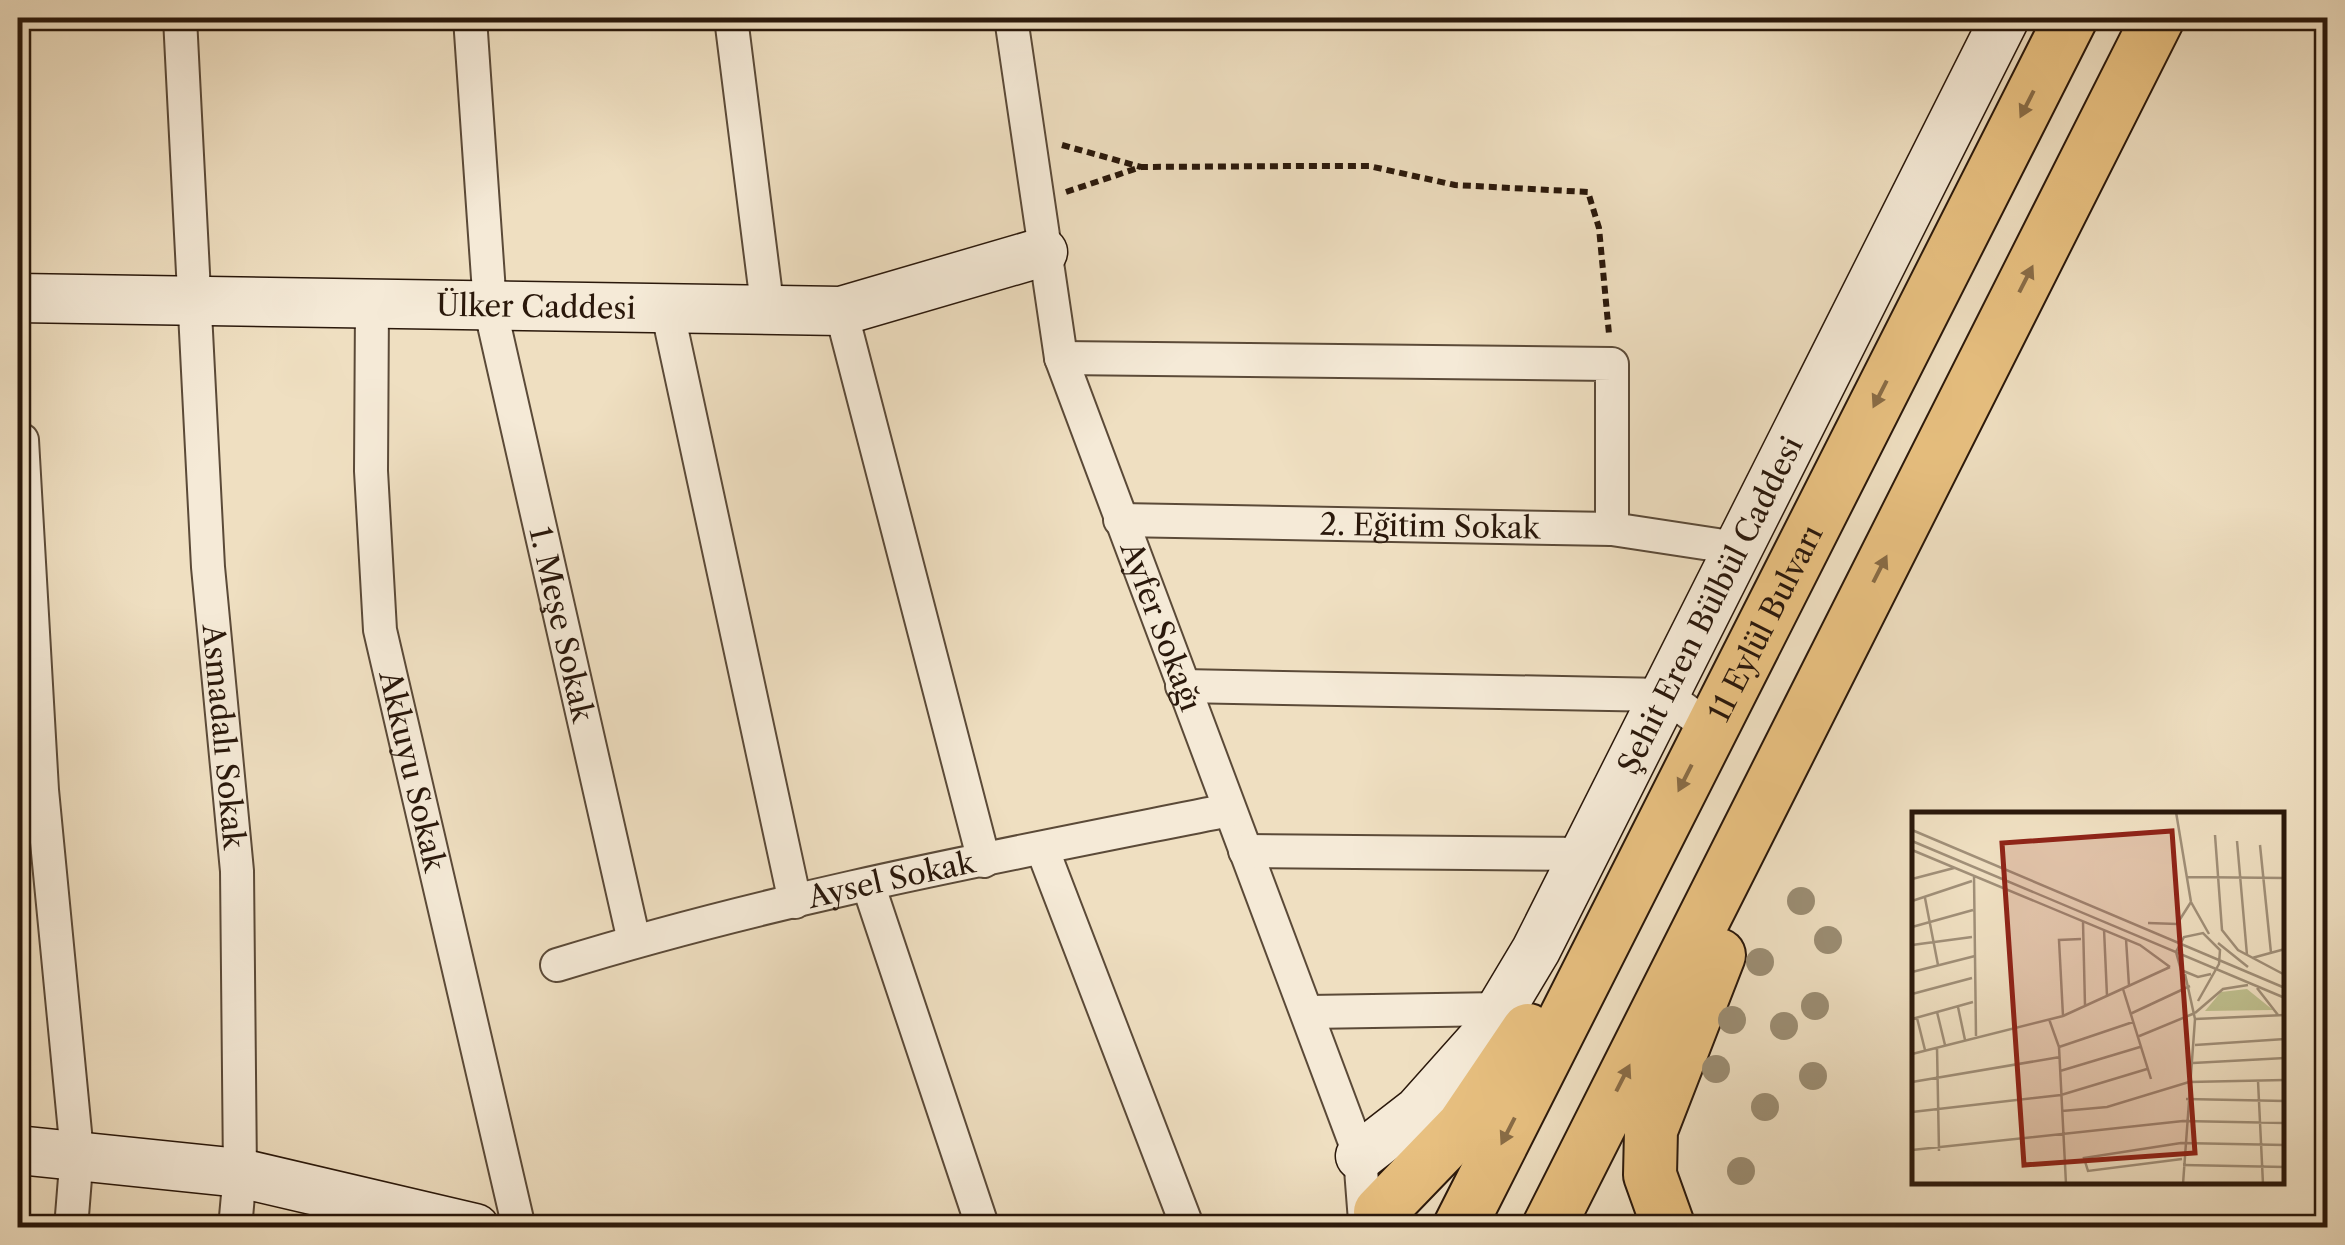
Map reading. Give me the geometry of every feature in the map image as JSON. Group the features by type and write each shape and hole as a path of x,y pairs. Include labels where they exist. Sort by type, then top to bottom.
{"main road":[{"name":"Şehit Eren Bülbül Caddesi","path":"1360,1156 1418,1112 1484,1036 1501,1008 1588,854 2004,18"},
{"name":"11 Eylül Bulvarı","path":"1464,1218 2071,18"},
{"path":"1548,1228 2158,18"},
{"name":"Ülker Caddesi","path":"18,298 841,311 1044,252"},
{"path":"1670,1228 1650,1175 1651,1130 1852,623"},
{"path":"1366,1220 1463,1126 1646,854"},
{"path":"18,1150 77,1153 240,1173 398,1218 475,1228"},
{"path":"1366,1220 1421,1205 1518,1228"}],"street":[{"name":"Asmadalı Sokak","path":"180,18 198,301 208,567 237,871 240,1173 235,1228"},
{"name":"1. Meşe Sokak","path":"470,18 490,306 634,941"},
{"path":"731,18 768,312"},
{"name":"Ayfer Sokağı","path":"1011,18 1061,358 1360,1156 1366,1220"},
{"name":"Akkuyu Sokak","path":"372,305 371,471 380,630 519,1228"},
{"path":"668,309 795,902"},
{"path":"841,311 984,860"},
{"path":"1061,358 1612,364 1612,529"},
{"path":"20,440 42,790 77,1153 71,1228"},
{"name":"2. Eğitim Sokak","path":"1120,520 1612,529 1737,548"},
{"path":"1182,686 1665,696 1710,728"},
{"name":"Aysel Sokak","path":"557,965 634,941 795,902 1229,810"},
{"path":"1042,848 1188,1228"},
{"path":"1245,850 1588,854"},
{"path":"869,887 983,1228"},
{"path":"1309,1012 1501,1008"}],"path":[{"path":"1028,136 1141,167 1369,166 1455,186 1588,192 1599,228 1612,364"},
{"path":"1037,202 1141,167"}]}
